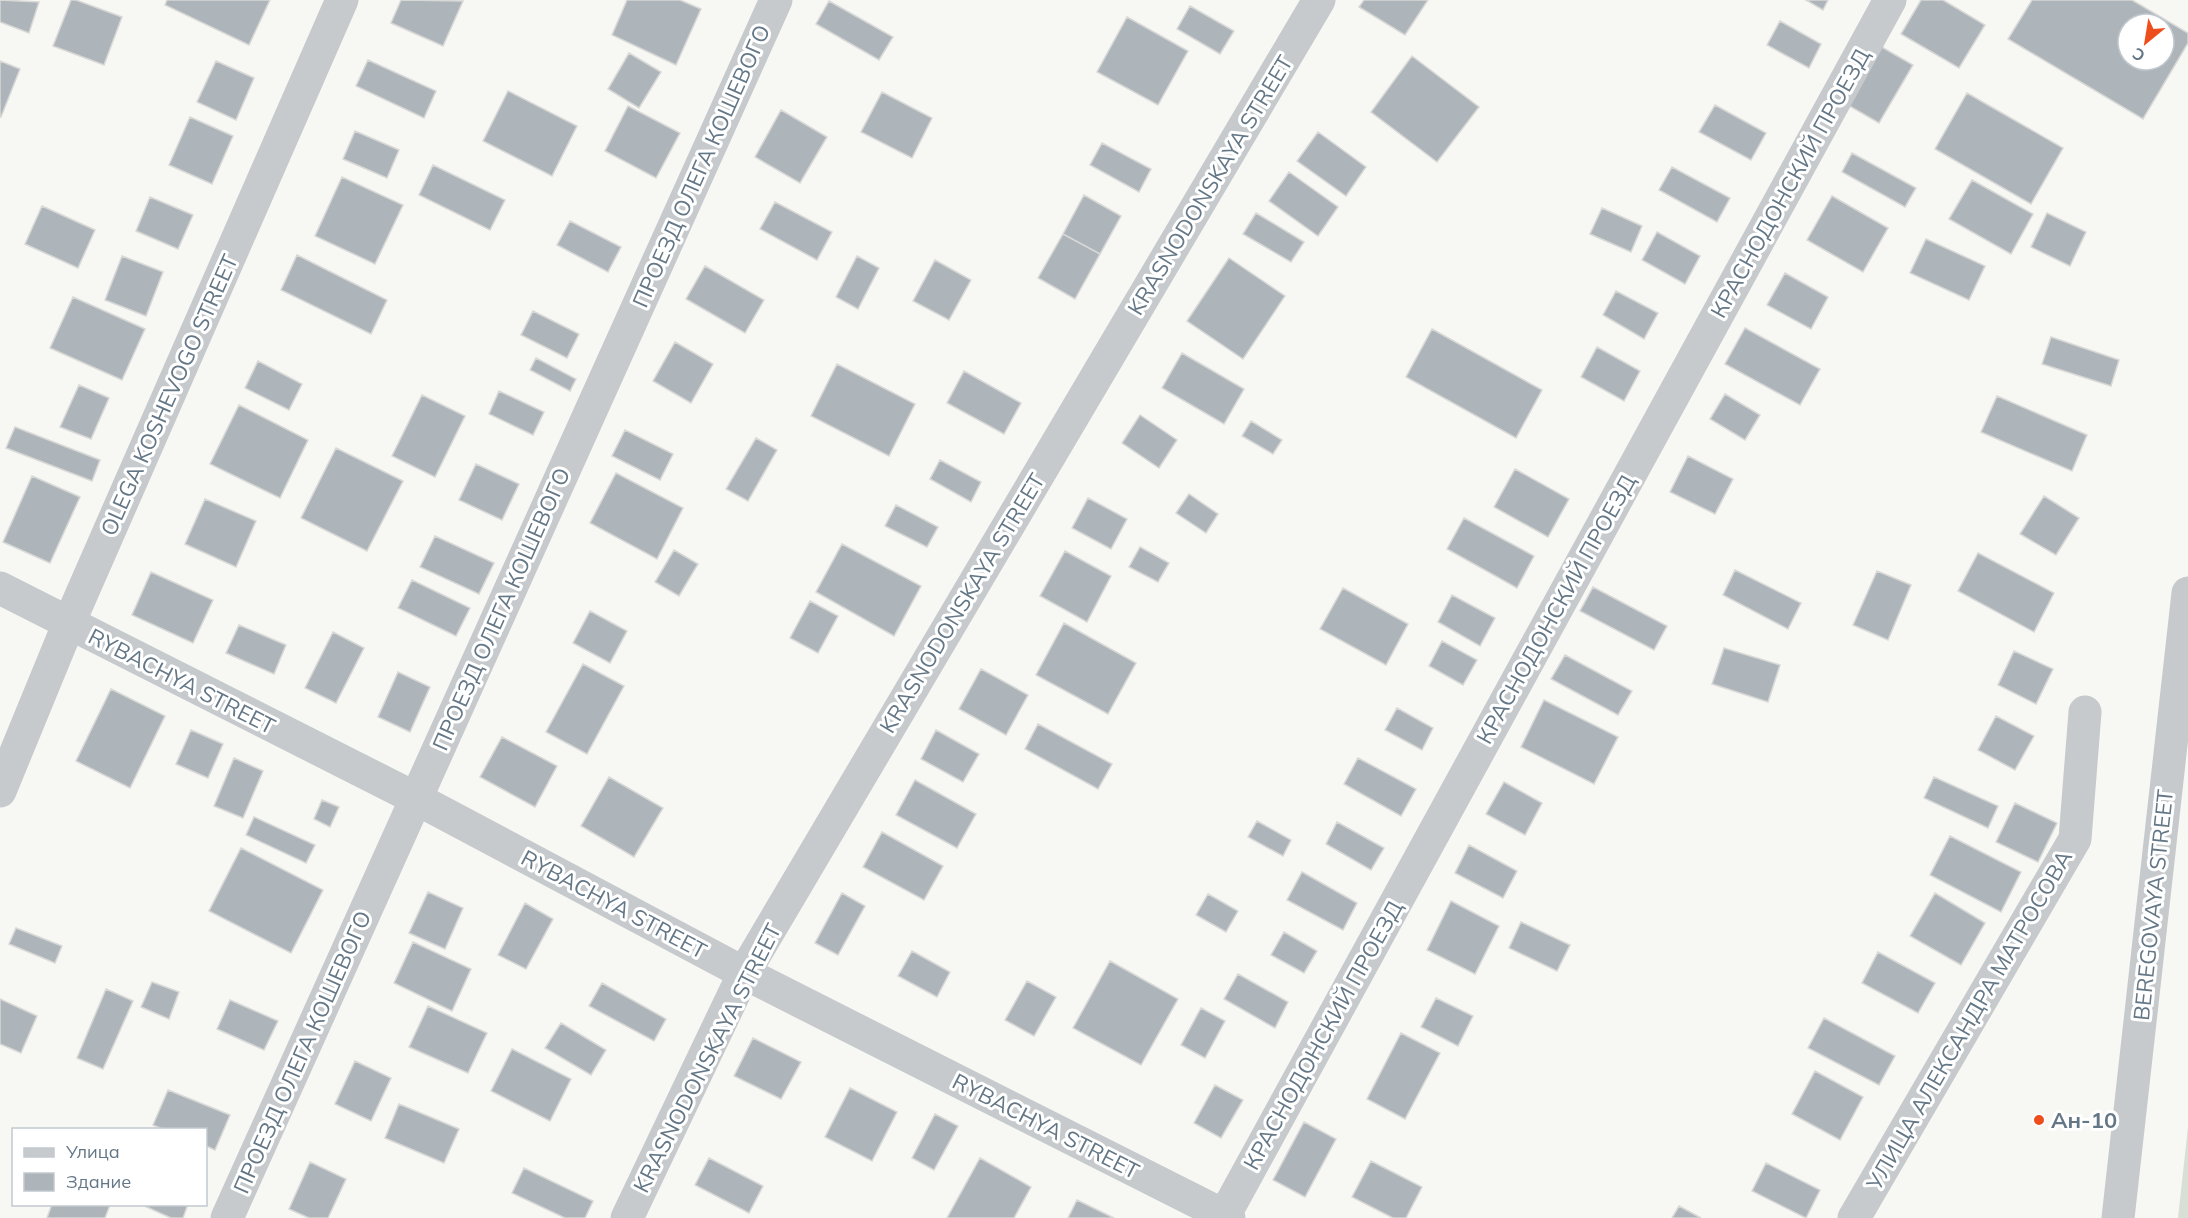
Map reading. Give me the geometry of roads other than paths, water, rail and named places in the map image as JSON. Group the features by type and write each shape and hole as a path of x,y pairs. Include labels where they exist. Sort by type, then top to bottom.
{"street":[{"name":"OLEGA KOSHEVOGO STREET","path":"0,791 69,623 342,0"},
{"name":"ПРОЕЗД ОЛЕГА КОШЕВОГО","path":"227,1218 776,0"},
{"name":"KRASNODONSKAYA STREET","path":"627,1218 744,974 1319,0"},
{"name":"КРАСНОДОНСКИЙ ПРОЕЗД","path":"1225,1217 1890,0"},
{"name":"RYBACHYA STREET","path":"0,588 415,798 744,974 1225,1217"},
{"name":"BEREGOVAYA STREET","path":"2118,1218 2188,593"},
{"name":"УЛИЦА АЛЕКСАНДРА МАТРОСОВА","path":"1854,1218 2075,839 2085,712"}],"place":[{"name":"Ан-10","path":"2039,1120"}]}
